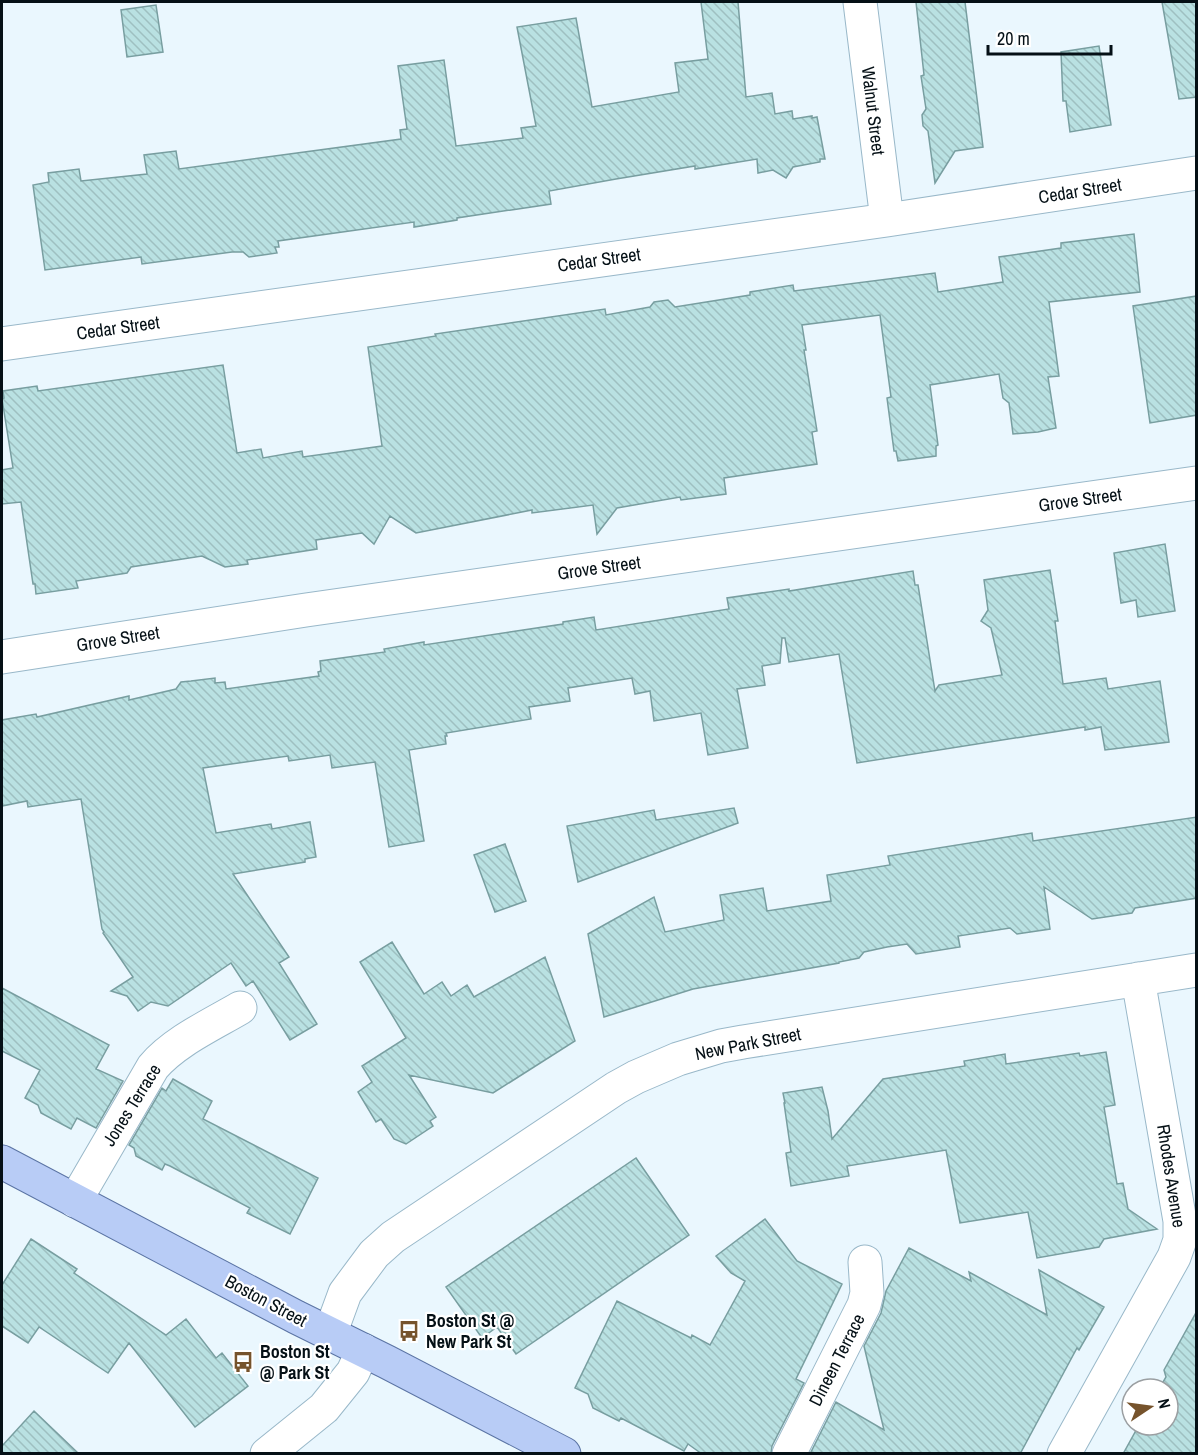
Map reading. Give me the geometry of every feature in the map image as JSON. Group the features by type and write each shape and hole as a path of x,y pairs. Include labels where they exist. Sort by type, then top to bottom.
{"main road":[{"name":"Boston Street","path":"2,1162 564,1454"}],"street":[{"name":"Walnut Street","path":"860,2 887,220"},
{"name":"Cedar Street","path":"2,344 887,220 1197,173"},
{"name":"Grove Street","path":"2,657 306,610 1197,483"},
{"name":"New Park Street","path":"330,1334 345,1293 374,1254 388,1241 607,1094 657,1067 732,1044 1197,970"},
{"name":"Rhodes Avenue","path":"1064,1454 1174,1257 1180,1240 1180,1221 1138,979"},
{"name":"Jones Terrace","path":"75,1201 158,1061 168,1051 240,1008"},
{"name":"Dineen Terrace","path":"789,1454 864,1305 867,1293 865,1262"},
{"path":"267,1454 324,1408 353,1372 363,1350"}],"building":[{"path":"701,2 738,2 746,97 772,93 775,114 792,111 793,119 817,117 825,159 793,167 786,178 773,170 758,173 757,159 616,179 549,191 551,204 414,227 414,222 278,241 279,247 275,247 277,253 249,257 243,252 232,252 142,264 141,257 45,270 33,185 49,182 48,173 79,169 81,181 147,174 144,155 176,151 179,169 401,139 400,130 407,129 398,66 444,60 456,146 523,138 521,128 536,126 517,27 576,18 592,107 679,92 675,63 708,59"},
{"path":"916,2 965,2 983,147 955,151 935,183 928,131 923,126 922,115 926,109 921,76 924,75"},
{"path":"1162,2 1197,2 1197,97 1179,99"},
{"path":"156,5 163,52 127,57 121,10"},
{"path":"1099,46 1111,125 1070,132 1066,101 1063,101 1061,52"},
{"path":"1134,234 1140,292 1049,302 1059,376 1048,377 1056,428 1013,434 1009,403 1003,398 999,374 930,385 938,445 936,456 898,461 896,451 894,451 887,398 891,397 880,315 802,325 817,431 812,432 817,464 724,478 726,494 681,500 680,497 617,508 597,534 593,505 532,513 532,510 416,533 390,516 374,544 362,533 316,540 317,549 247,560 248,564 225,567 202,556 131,567 127,573 76,581 78,588 36,594 21,502 2,504 2,470 13,468 2,399 4,398 3,391 37,386 38,391 223,365 237,453 261,449 263,458 302,451 303,457 382,446 368,347 436,336 435,334 605,309 606,315 650,307 654,302 668,300 675,307 750,295 750,292 793,285 794,291 935,273 938,292 1003,282 999,257 1061,248 1061,243"},
{"path":"1197,296 1197,415 1150,423 1133,306"},
{"path":"1165,544 1175,611 1138,617 1136,600 1121,603 1114,553"},
{"path":"1050,570 1058,621 1055,621 1063,684 1106,678 1108,689 1160,681 1169,742 1105,750 1101,727 1085,730 1085,727 857,763 839,654 789,662 785,638 782,638 780,663 762,666 765,685 737,689 748,748 708,755 701,713 654,721 650,691 635,694 632,678 568,688 570,701 529,707 531,719 446,733 446,744 409,750 424,841 389,847 375,762 332,768 330,755 289,761 288,756 203,768 216,833 271,824 272,829 310,822 316,857 305,859 305,862 233,874 289,957 279,963 317,1024 290,1040 253,981 246,986 231,963 168,1006 151,1002 138,1011 127,996 111,991 133,977 103,933 81,799 28,807 27,801 2,806 2,720 36,714 37,717 129,696 129,700 176,689 181,682 215,678 215,683 225,682 226,689 319,676 320,661 385,652 384,649 424,642 424,645 563,624 563,622 594,617 596,630 729,609 727,598 789,589 789,591 913,571 915,585 918,585 935,691 939,685 1002,675 991,628 981,621 988,610 984,580"},
{"path":"734,808 738,823 578,882 567,826 654,810 656,820"},
{"path":"1197,817 1197,898 1135,908 1132,913 1092,919 1044,887 1050,929 1017,934 1010,928 958,936 960,947 916,954 907,944 887,947 864,952 859,958 839,963 693,989 604,1017 588,934 654,897 665,932 724,920 720,895 763,888 767,911 831,901 827,875 890,865 888,856 1032,833 1033,841"},
{"path":"505,844 526,901 495,912 474,855"},
{"path":"392,942 424,994 442,982 451,996 467,985 474,997 545,957 575,1041 493,1093 409,1075 436,1117 430,1121 433,1126 406,1144 394,1139 381,1119 376,1122 358,1092 372,1082 362,1066 406,1038 360,962"},
{"path":"2,988 109,1045 96,1069 123,1081 96,1128 77,1118 71,1129 41,1113 38,1105 25,1098 40,1070 2,1051"},
{"path":"1106,1052 1115,1105 1104,1107 1117,1184 1123,1183 1128,1209 1157,1229 1104,1239 1099,1247 1037,1258 1028,1212 960,1223 946,1150 847,1166 849,1176 791,1186 786,1153 791,1152 783,1093 822,1087 832,1139 883,1079 965,1066 964,1061 1005,1054 1006,1064 1079,1053 1080,1056"},
{"path":"173,1079 212,1101 203,1119 318,1178 290,1234 247,1213 250,1208 170,1166 165,1164 162,1170 136,1156 134,1148 129,1145 162,1088 166,1091"},
{"path":"636,1158 689,1235 516,1354 497,1327 482,1338 446,1287"},
{"path":"765,1219 797,1261 842,1284 796,1379 804,1383 772,1446 771,1454 702,1454 688,1444 684,1451 621,1418 619,1421 593,1408 588,1394 575,1388 617,1301 710,1345 745,1281 731,1273 716,1256"},
{"path":"31,1239 77,1269 74,1273 166,1335 186,1319 216,1358 222,1353 248,1386 195,1427 129,1343 108,1373 39,1327 28,1343 2,1326 2,1285"},
{"path":"909,1248 971,1281 969,1272 1047,1315 1039,1270 1104,1307 1079,1350 1077,1348 1020,1454 810,1454 836,1402 884,1430 864,1346 881,1313 886,1291"},
{"path":"1197,1311 1197,1454 1123,1454 1132,1437 1180,1437 1180,1377 1166,1377 1164,1370"},
{"path":"34,1411 79,1454 2,1454 2,1446"}],"place":[{"name":"Boston St @ New Park St","path":"409,1331"},
{"name":"Boston St @ Park St","path":"243,1362"}]}
